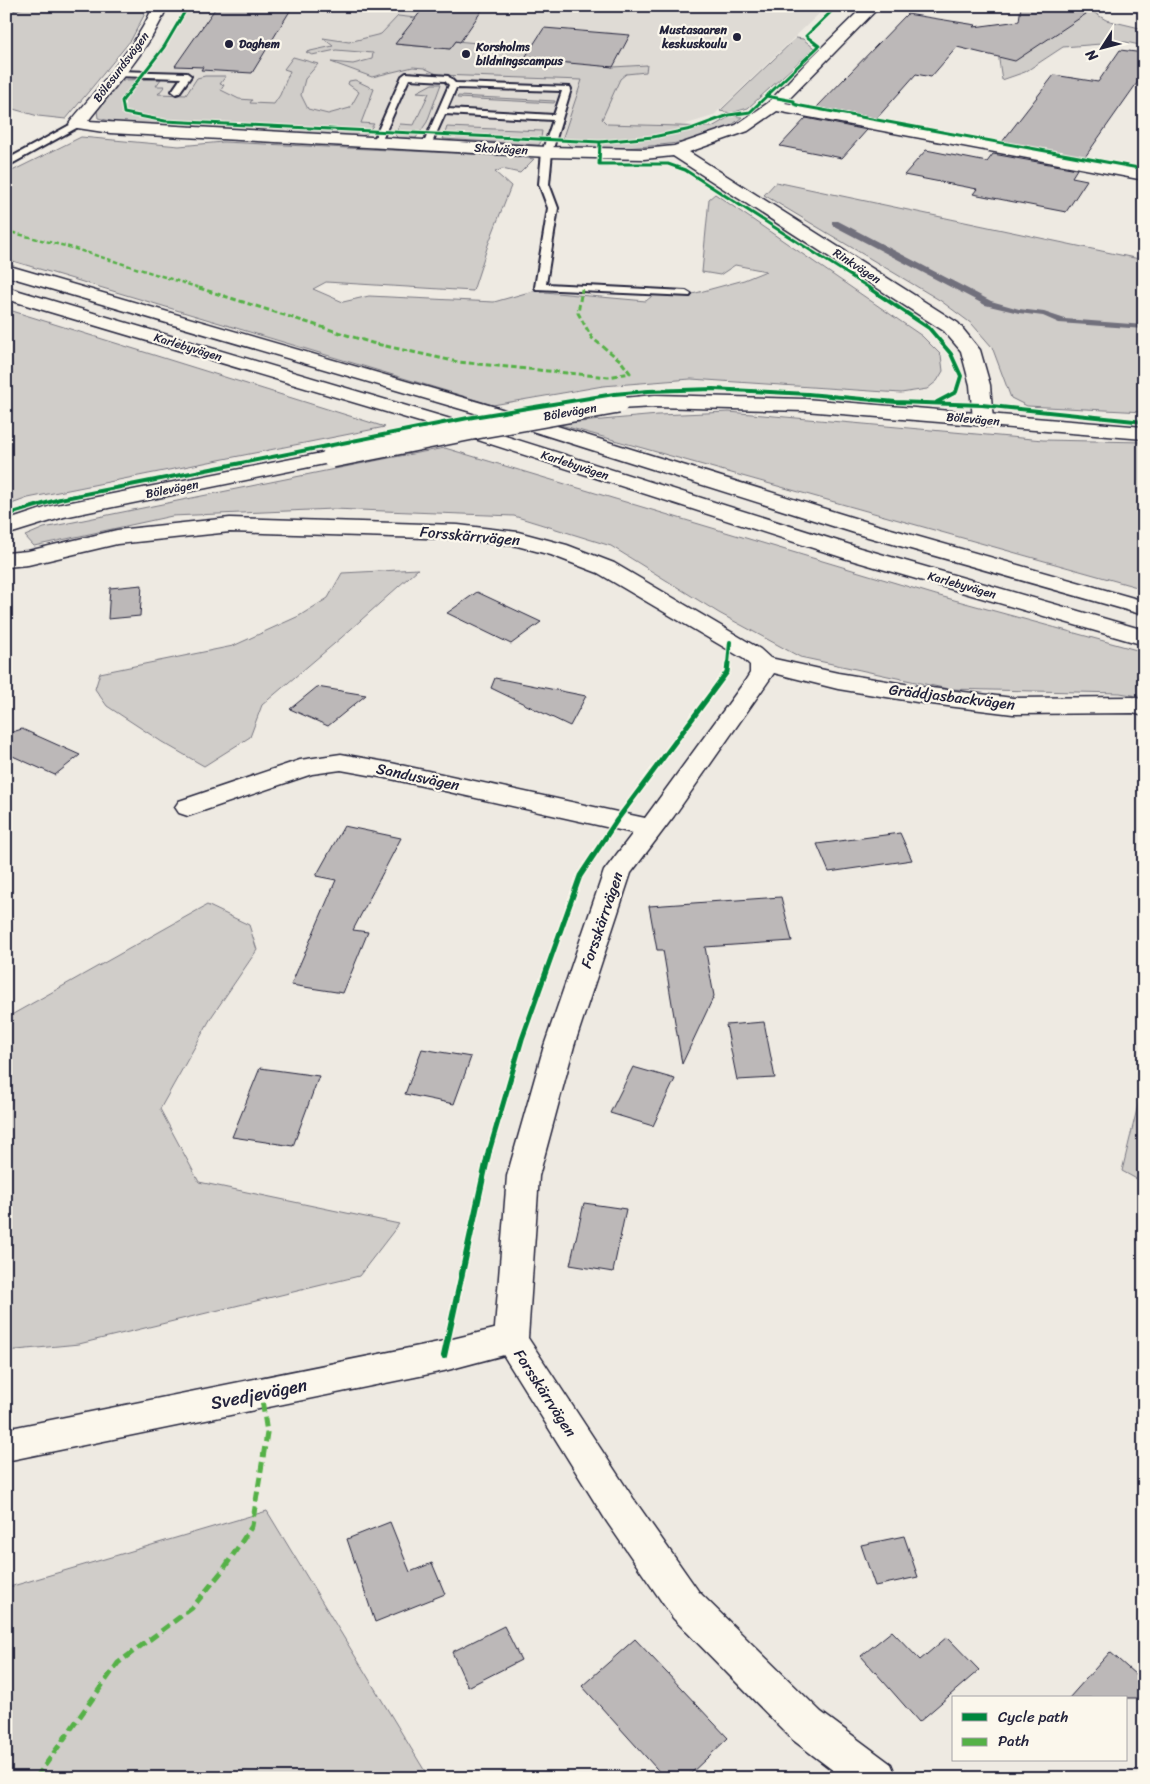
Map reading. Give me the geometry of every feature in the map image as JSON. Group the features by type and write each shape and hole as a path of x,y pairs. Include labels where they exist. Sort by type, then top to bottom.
{"main road":[{"name":"Bölesundsvägen","path":"77,124 117,74 155,21 160,6"},
{"name":"Skolvägen","path":"77,124 110,128 547,152 644,154 676,151 742,128 774,106 814,63 873,6"},
{"path":"774,106 1144,174"},
{"name":"Rinkvägen","path":"676,151 951,327 970,350 980,385 983,420"},
{"name":"Karlebyvägen","path":"6,270 485,410 869,530 1144,608"},
{"name":"Karlebyvägen","path":"6,293 457,427 852,553 1144,638"},
{"name":"Bölevägen","path":"6,528 59,512 482,426 618,403 664,401 805,405 1144,433"},
{"name":"Forsskärrvägen","path":"6,560 28,558 117,537 170,530 230,526 458,532 518,539 559,550 606,568 752,654 762,663 762,673 756,684 618,871 559,1046 523,1176 511,1340 620,1510 686,1605 807,1726 877,1778"},
{"name":"Gräddjasbackvägen","path":"762,663 838,681 923,695 1004,705 1133,705 1144,708"},
{"name":"Sandusvägen","path":"188,807 309,766 341,762 391,771 651,828"},
{"name":"Svedjevägen","path":"6,1445 444,1356 511,1340"}],"lane":[{"path":"117,74 187,76 176,91"},
{"path":"377,142 406,76 448,79 453,85 567,89 547,152 544,184 553,208 540,287 686,294"},
{"path":"427,144 453,85"},
{"path":"442,111 558,118"},
{"path":"6,164 77,124"}],"shaded area":[{"path":"6,6 11,6 15,10 31,6 63,6 63,9 149,6 131,40 66,119 38,116 6,107"},
{"name":"Korsholms bildningscampus","path":"188,6 827,6 713,116 654,134 551,140 165,121 122,101"},
{"path":"1083,6 1106,20 1144,29 1144,46 1126,42 1063,47 1025,72 1002,80 999,60 999,38"},
{"path":"398,16 416,18 396,44 450,49 456,41 531,48 613,67 647,65 646,72 626,74 620,79 602,119 607,124 712,127 731,116 742,117 717,133 706,138 691,141 612,149 578,148 570,146 563,137 582,80 439,75 424,68 413,67 372,77 331,62 353,64 372,59 373,53 336,50 312,55 306,52 333,46 323,38 349,42 381,34"},
{"path":"796,38 803,39 814,48 748,108 731,113 720,111"},
{"path":"293,57 318,64 305,79 301,95 308,109 328,114 350,108 359,92 348,84 349,81 355,80 374,89 361,123 374,124 366,135 123,124 98,118 97,111 121,80 161,79 156,86 165,86 158,94 186,95 197,78 226,76 220,84 224,85 221,90 239,99 252,100 250,103 274,104 290,71 284,69"},
{"path":"432,84 441,84 427,122 416,138 398,138 395,135 400,124 414,125 429,93 417,92"},
{"path":"458,96 555,101 554,103 457,98"},
{"path":"447,127 542,131 540,144 538,145 443,139"},
{"path":"81,137 179,146 223,142 512,156 534,159 520,173 502,169 495,172 511,186 488,245 473,291 326,282 313,289 343,302 369,296 494,302 533,291 646,301 658,291 685,296 744,280 766,271 735,265 720,275 702,272 709,199 715,194 922,336 941,355 943,371 937,381 927,389 901,393 691,379 603,386 493,405 6,259 6,174"},
{"path":"776,182 1144,260 1144,412 1027,406 1011,398 992,347 972,324 941,301 764,195"},
{"path":"6,309 385,427 28,498 6,506"},
{"path":"729,412 1043,440 1144,442 1144,589 557,424 658,415"},
{"path":"445,448 936,595 1144,652 1144,697 1120,693 948,689 800,657 719,613 611,546 514,516 333,509 172,516 34,546 25,536 44,528"},
{"path":"418,569 262,705 250,737 204,766 162,742 107,706 95,689 100,673 233,646 299,616 328,598 342,573"},
{"path":"207,905 249,925 257,950 212,1016 160,1109 199,1182 399,1224 359,1276 79,1344 6,1351 6,1018"},
{"path":"1144,1080 1144,1183 1122,1171"},
{"path":"267,1511 426,1773 437,1778 6,1778 6,1588"}],"building":[{"path":"217,6 293,6 252,73 201,70 203,67 175,66"},
{"path":"425,6 485,6 460,42 456,41 450,49 395,44"},
{"path":"1021,6 1098,6 1015,61 957,47 931,77 916,74 877,118 817,107 907,14 976,25 974,27 1019,21"},
{"path":"544,28 630,35 613,67 524,59"},
{"path":"1120,50 1144,53 1144,73 1085,157 1002,142 1054,75 1098,82"},
{"path":"806,118 867,130 842,158 780,146"},
{"path":"926,150 987,162 993,154 1077,169 1072,177 1087,180 1066,212 973,194 977,189 904,175"},
{"path":"142,585 140,616 108,619 110,588"},
{"path":"477,592 541,622 511,644 447,613"},
{"path":"495,678 586,696 570,726 491,688"},
{"path":"317,687 366,695 328,726 290,709"},
{"path":"22,729 80,755 55,775 6,753 6,734"},
{"path":"344,826 401,838 353,930 368,932 343,993 291,985 336,880 316,876"},
{"path":"900,833 912,860 829,872 817,844"},
{"path":"781,897 792,941 705,947 714,996 682,1064 663,950 657,950 649,906"},
{"path":"764,1022 775,1078 737,1080 726,1025"},
{"path":"422,1049 471,1057 454,1104 405,1094"},
{"path":"633,1067 675,1079 653,1126 610,1113"},
{"path":"260,1068 319,1076 293,1146 232,1137"},
{"path":"584,1203 626,1209 613,1272 570,1265"},
{"path":"390,1522 410,1572 432,1563 445,1594 375,1622 347,1539"},
{"path":"904,1536 918,1577 875,1586 861,1545"},
{"path":"504,1626 521,1660 468,1687 452,1652"},
{"path":"892,1631 920,1660 947,1637 979,1670 919,1722 861,1656"},
{"path":"635,1639 728,1738 686,1778 665,1778 582,1686"},
{"path":"1110,1652 1144,1682 1144,1698 1128,1698 1128,1696 1071,1696"}],"waterway":[{"path":"835,223 988,303 1019,311 1044,314 1064,321"},
{"path":"1059,321 1064,321"},
{"path":"1064,321 1144,327"}],"marked path":[{"path":"6,231 69,247 372,343 458,362 608,377 630,373 620,360 592,338 578,313 582,289"},
{"path":"36,1778 118,1663 192,1608 223,1570 252,1526 267,1433 261,1393"}],"cycle path":[{"path":"188,6 164,47 122,101 124,113 165,121 600,142 675,133 729,115 750,112 819,46 806,36 835,8 844,6"},
{"path":"766,96 794,101 794,104 801,106 1144,169"},
{"path":"600,142 599,164 668,164 685,170 804,245 929,328 951,354 961,376 956,392 937,402"},
{"path":"6,515 60,499 473,417 614,394 648,391 713,389 808,394 896,402 982,405 1144,422"},
{"path":"444,1356 453,1308 493,1133 522,1039 580,876 617,820 727,672 730,642"}],"place":[{"name":"Mustasaaren keskuskoulu","path":"737,37"},
{"name":"Daghem","path":"229,44"},
{"name":"Korsholms bildningscampus","path":"466,54"}]}
